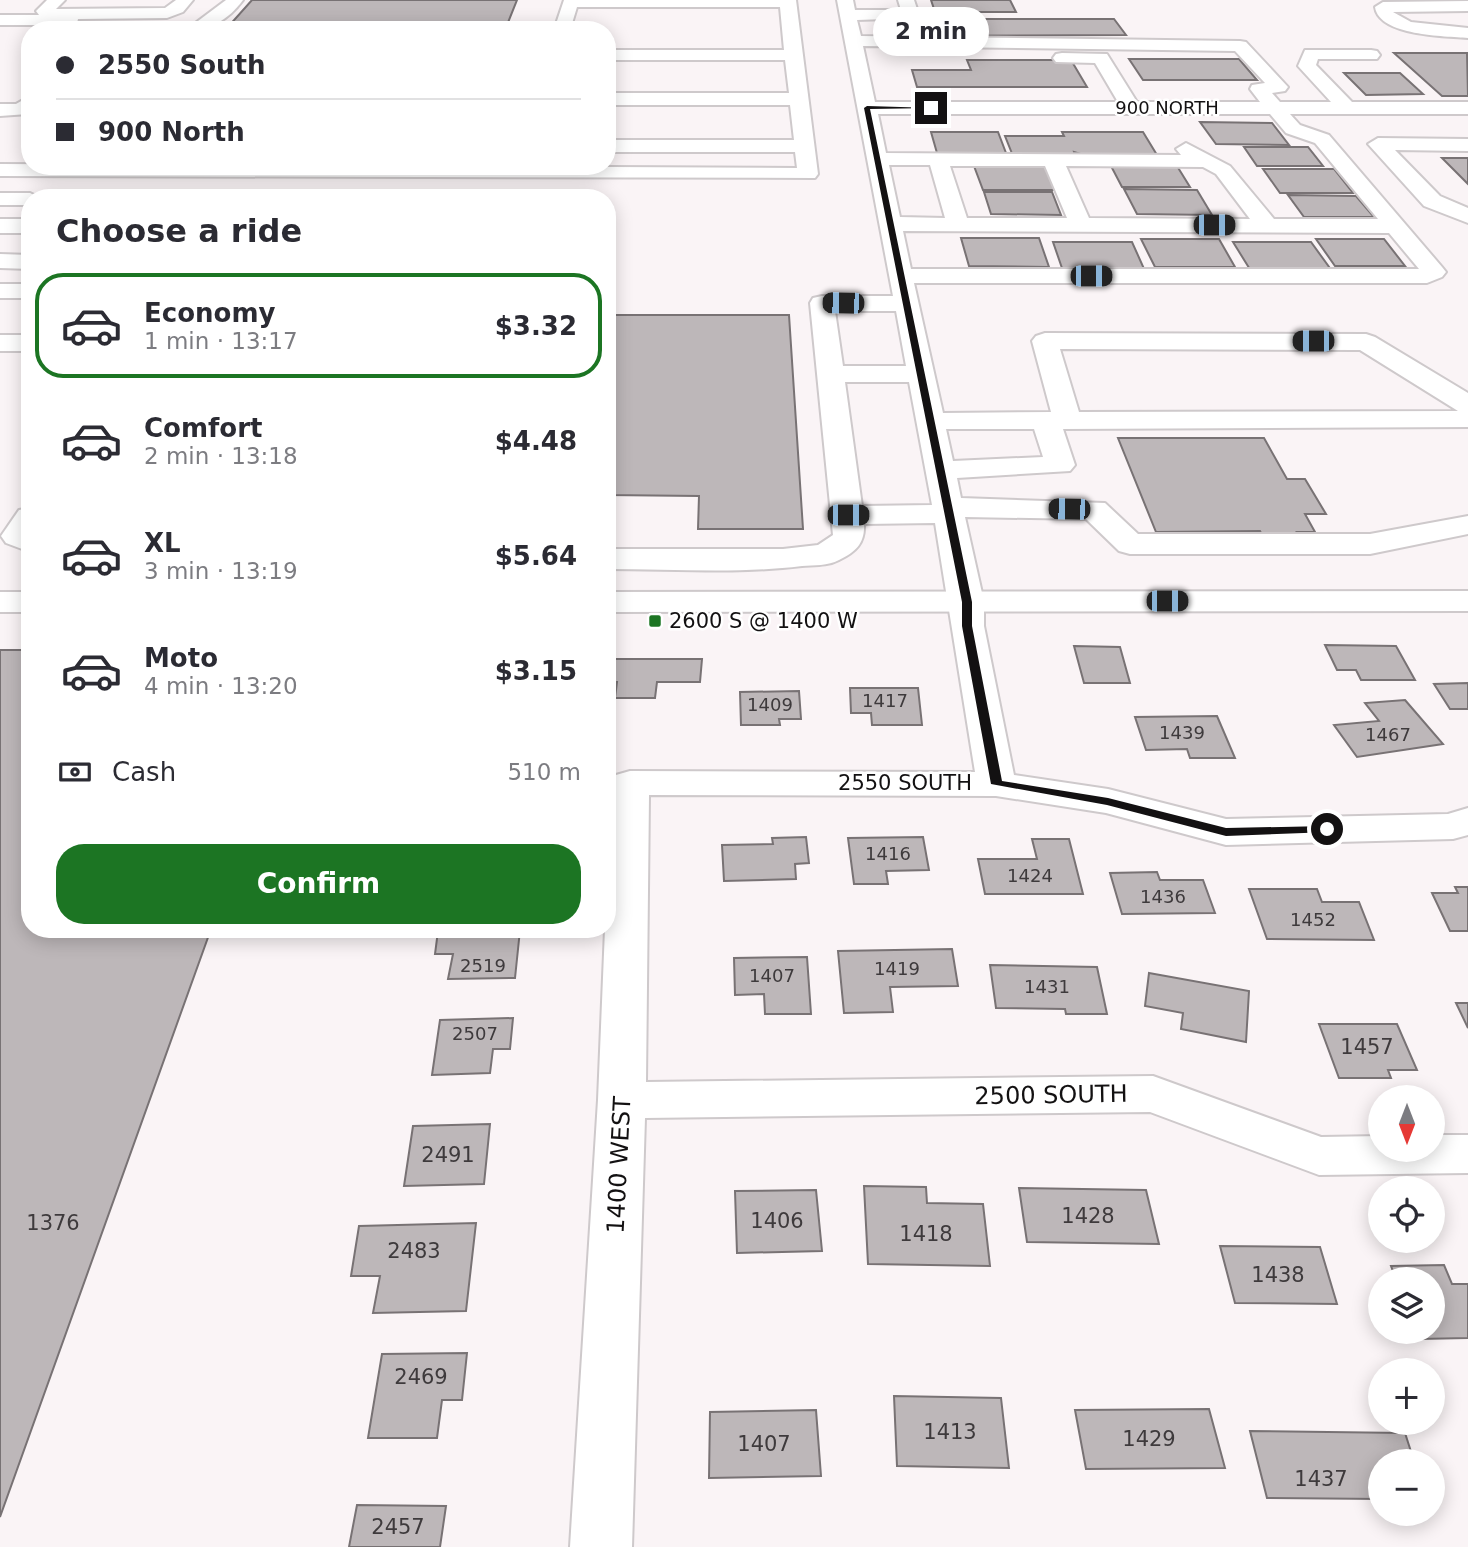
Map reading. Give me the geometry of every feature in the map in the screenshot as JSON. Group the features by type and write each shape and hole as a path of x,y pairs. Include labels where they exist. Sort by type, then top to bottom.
{"street":[{"path":"57,0 44,11 48,14 153,14 177,9 185,0"},
{"path":"209,21 223,13 235,0"},
{"path":"906,0 911,15 846,7 967,602 967,626 996,784"},
{"path":"1468,6 1383,7 1384,13 1407,27 1468,33"},
{"path":"604,21 789,7 794,46 790,77 800,99 796,124 805,146 808,174 616,172"},
{"path":"0,20 120,21"},
{"path":"616,38 794,46"},
{"path":"853,41 1240,46 1279,88 1253,89 1275,108 1293,129 1322,139 1434,272 1419,278 901,276"},
{"path":"616,55 794,46"},
{"path":"1445,48 1468,48"},
{"path":"1347,108 1307,66 1311,54 1371,55"},
{"path":"940,59 1101,58 1127,102"},
{"path":"857,61 882,61"},
{"path":"909,94 1127,102"},
{"path":"616,99 800,99"},
{"name":"900 NORTH","path":"867,108 959,108 1127,102 1160,115 1275,108 1468,108"},
{"path":"959,108 962,117 973,121 1160,115 1181,146 1223,170 1267,225"},
{"path":"1394,108 1438,145"},
{"path":"0,110 21,110"},
{"path":"1468,145 1378,145 1432,201 1468,216"},
{"path":"616,146 805,146"},
{"path":"877,159 1207,161"},
{"path":"938,159 958,224"},
{"path":"1053,160 1081,225"},
{"path":"0,170 21,170"},
{"path":"342,189 360,175"},
{"path":"0,199 21,199"},
{"path":"890,224 1395,226"},
{"path":"0,226 21,226"},
{"path":"0,261 21,262"},
{"path":"0,291 21,291"},
{"path":"616,559 783,559 827,554 849,539 822,303 906,304"},
{"path":"940,470 1060,465 1057,421 1045,341 1366,342 1468,405"},
{"path":"0,343 21,343"},
{"path":"831,374 921,374"},
{"path":"930,421 1468,419"},
{"path":"848,515 1094,510 1130,544 1370,544 1468,525"},
{"path":"616,602 1468,601"},
{"path":"0,602 21,602"},
{"name":"2550 SOUTH","path":"630,783 996,784 1108,801 1226,832 1453,826 1468,820"},
{"name":"1400 WEST","path":"601,1547 622,1100 630,783"},
{"name":"2500 SOUTH","path":"622,1100 1153,1094 1319,1156 1468,1154"}],"building":[{"path":"252,0 517,0 509,21 233,21"},
{"path":"931,0 1010,0 1016,12 935,12"},
{"path":"897,19 1114,19 1126,35 902,36"},
{"path":"1394,53 1467,53 1468,96 1442,96"},
{"path":"1129,59 1239,59 1257,80 1143,80"},
{"path":"967,60 1071,60 1087,87 917,87 912,70 971,70"},
{"path":"1344,73 1400,73 1423,94 1366,95"},
{"path":"1200,122 1272,123 1289,145 1216,144"},
{"path":"931,132 998,132 1006,153 937,153"},
{"path":"1062,132 1143,132 1157,155 1084,155 1074,152 1075,156 1013,156 1005,136 1064,136"},
{"path":"1244,147 1308,147 1323,166 1257,166"},
{"path":"1442,158 1468,158 1468,184"},
{"path":"974,166 1045,166 1057,190 983,190"},
{"path":"1111,166 1177,166 1190,187 1122,187"},
{"path":"1263,169 1334,169 1353,193 1280,193"},
{"path":"1124,189 1197,190 1212,215 1137,214"},
{"path":"984,192 1052,192 1061,215 991,214"},
{"path":"1288,195 1356,196 1374,217 1304,217"},
{"path":"961,238 1039,238 1049,267 969,266"},
{"path":"1141,239 1219,239 1235,267 1155,267"},
{"path":"1316,239 1384,239 1405,266 1335,266"},
{"path":"1053,242 1132,242 1145,271 1063,271"},
{"path":"1233,242 1311,242 1332,271 1251,271"},
{"path":"616,315 789,315 803,529 698,529 699,496 616,495"},
{"path":"1118,438 1264,438 1287,479 1305,479 1326,514 1305,514 1315,532 1297,532 1299,535 1262,535 1260,531 1156,532"},
{"path":"1325,645 1396,646 1415,680 1361,680 1356,670 1337,670"},
{"path":"1074,646 1120,647 1130,683 1084,683"},
{"path":"0,650 21,650 21,938 208,938 0,1517"},
{"path":"616,659 702,659 700,682 657,682 655,698 616,698"},
{"path":"1468,683 1468,709 1450,709 1434,684"},
{"path":"850,688 918,688 922,725 872,725 871,713 851,713"},
{"path":"799,691 801,719 779,719 780,725 741,725 740,692"},
{"path":"1405,700 1443,744 1357,757 1334,725 1379,721 1365,703"},
{"path":"1217,716 1235,758 1190,758 1187,749 1146,750 1135,717"},
{"path":"806,837 809,863 795,864 796,879 724,881 722,845 773,844 772,838"},
{"path":"923,837 929,870 886,871 888,884 854,884 848,838"},
{"path":"1032,839 1069,839 1083,894 985,894 978,859 1037,859"},
{"path":"1157,872 1160,880 1203,880 1215,913 1122,914 1110,873"},
{"path":"1455,887 1468,887 1468,931 1450,931 1432,893 1458,893"},
{"path":"1249,889 1317,889 1322,902 1359,902 1374,940 1267,939"},
{"path":"437,938 519,938 515,978 448,979 453,954 435,954"},
{"path":"952,949 958,986 890,987 893,1012 844,1013 838,951"},
{"path":"807,957 811,1014 765,1014 764,994 735,995 734,958"},
{"path":"990,965 1097,967 1107,1014 1066,1014 1065,1009 996,1008"},
{"path":"1149,973 1249,991 1246,1042 1181,1029 1183,1013 1145,1006"},
{"path":"1456,1003 1468,1003 1468,1028"},
{"path":"513,1018 510,1049 493,1049 490,1073 432,1075 440,1020"},
{"path":"1319,1024 1397,1024 1417,1070 1388,1070 1391,1078 1339,1078"},
{"path":"490,1124 484,1184 404,1186 413,1126"},
{"path":"864,1186 926,1187 927,1203 983,1204 990,1266 868,1264"},
{"path":"1019,1188 1146,1190 1159,1244 1027,1242"},
{"path":"816,1190 822,1251 737,1253 735,1191"},
{"path":"476,1223 466,1311 373,1313 380,1276 351,1276 359,1226"},
{"path":"1220,1246 1320,1247 1337,1304 1235,1303"},
{"path":"1444,1265 1445,1267 1391,1267"},
{"path":"1445,1267 1452,1284 1468,1284 1468,1338 1445,1338"},
{"path":"467,1353 462,1400 442,1400 437,1438 368,1438 382,1354"},
{"path":"894,1396 1001,1398 1009,1468 897,1466"},
{"path":"1209,1409 1225,1468 1086,1469 1075,1410"},
{"path":"816,1410 821,1476 709,1478 710,1412"},
{"path":"1250,1431 1406,1435 1410,1449 1368,1449 1368,1499 1267,1498"},
{"path":"357,1505 446,1506 440,1547 349,1547"}],"place":[{"name":"2600 S @ 1400 W","path":"655,621"}],"route":[{"path":"931,108 867,108 967,602 967,626 996,784 1108,801 1226,832 1327,829"}]}
